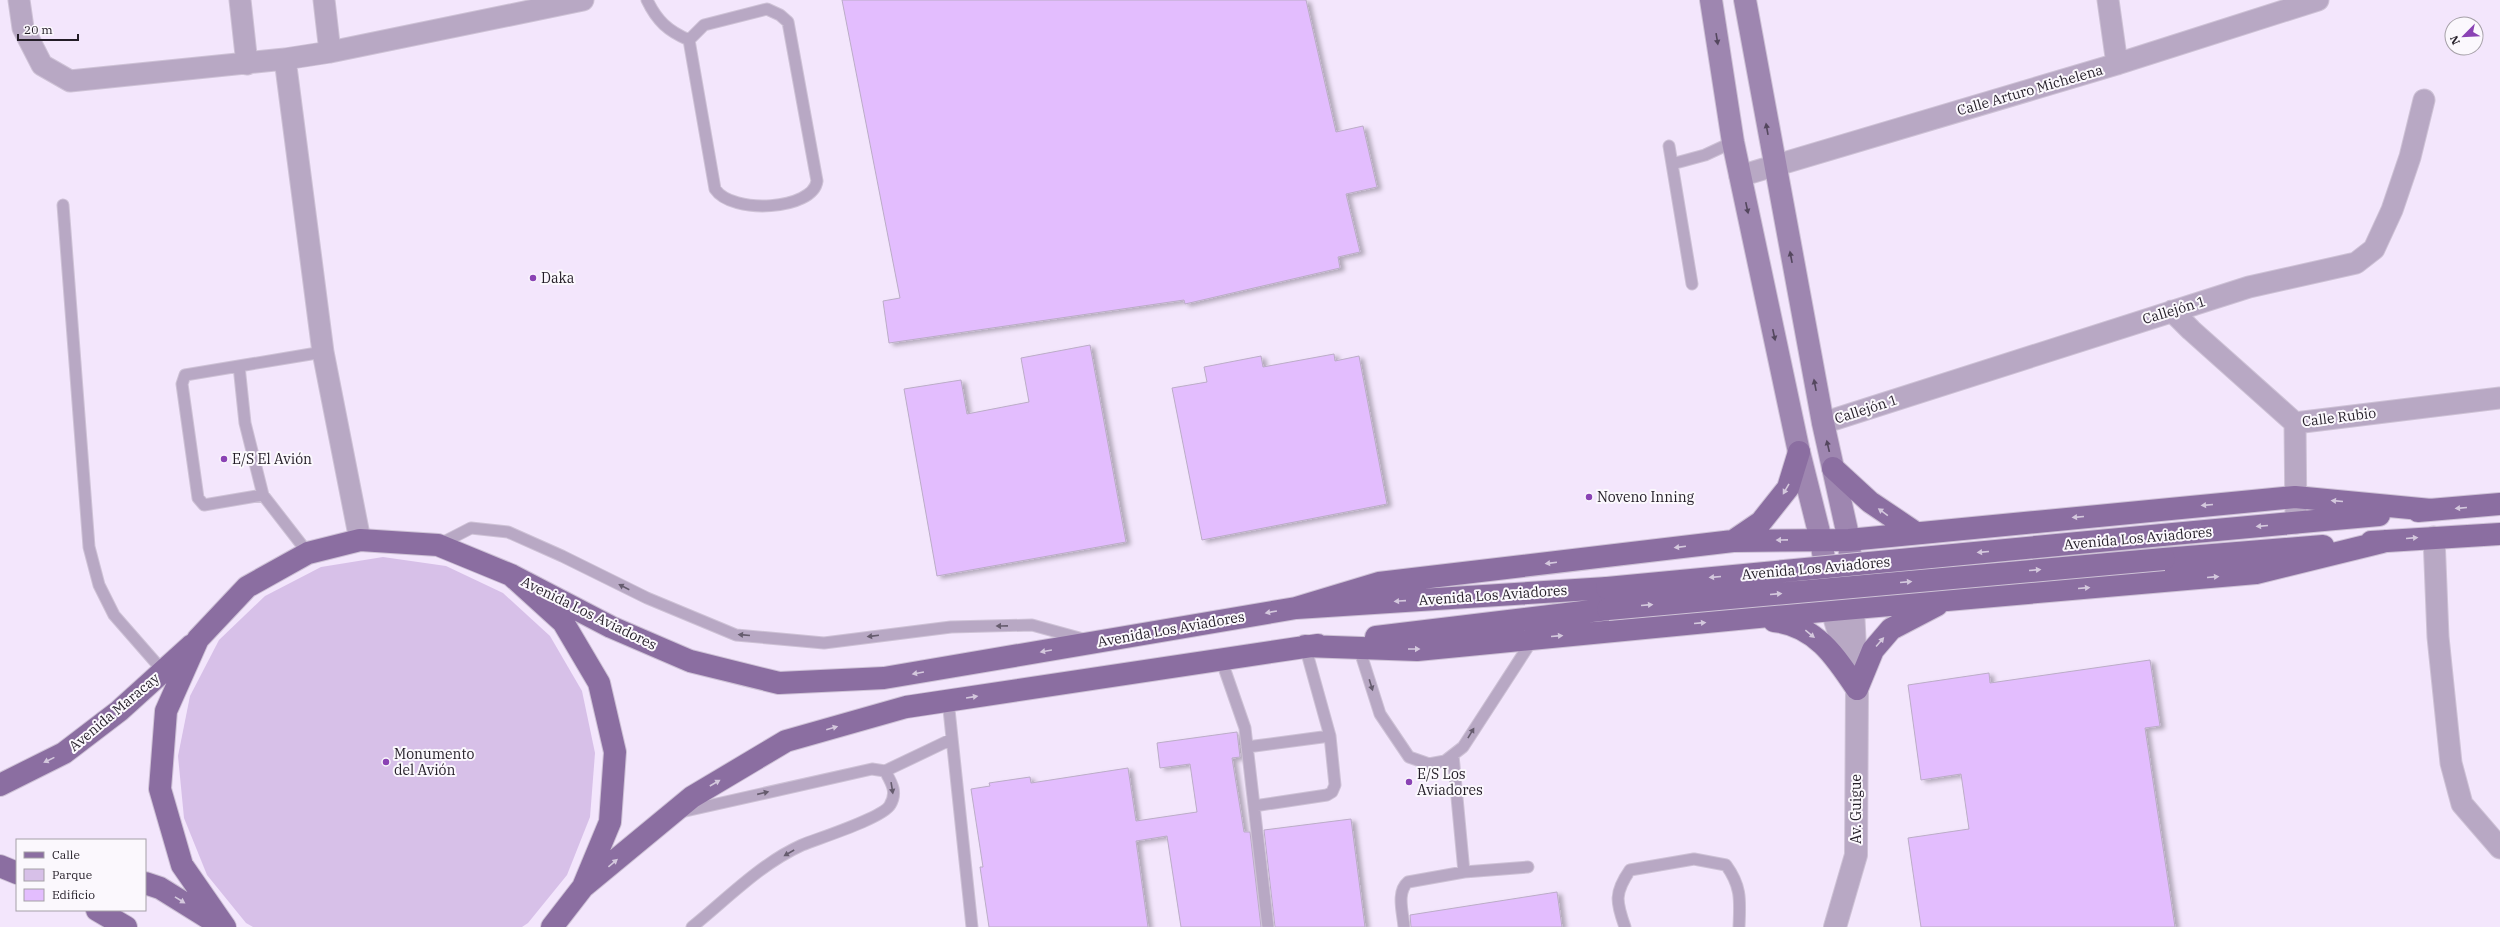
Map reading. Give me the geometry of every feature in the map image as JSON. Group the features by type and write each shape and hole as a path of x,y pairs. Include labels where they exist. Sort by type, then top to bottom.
{"main road":[{"path":"1711,0 1733,142 1799,452 1821,540 1843,609"},
{"path":"1745,0 1774,165 1823,423 1849,540 1843,609"},
{"path":"1733,541 1762,522 1788,488 1799,452"},
{"path":"1833,468 1870,502 1916,533"},
{"path":"1296,608 1380,583 1733,541 1849,540 2295,497 2432,510"},
{"name":"Avenida Los Aviadores","path":"583,888 692,797 786,742 906,707 1607,598 2162,535 2500,504"},
{"name":"Avenida Los Aviadores","path":"510,575 611,627 690,661 779,683 884,678 1296,608 1607,598 2164,559 2386,540 2500,534"},
{"name":"Avenida Maracay","path":"0,784 64,753 119,711 198,639 247,587 308,553 360,540 438,545 510,575"},
{"path":"1305,646 1417,650 1947,599 2256,573 2386,540"},
{"path":"510,575 563,622 599,683 615,752 610,822 583,888 553,927"},
{"path":"1857,689 1873,650 1892,629 1947,599"},
{"path":"1747,618 1787,622 1806,630 1835,654 1857,689"},
{"path":"198,639 166,711 160,789 182,865 224,927"},
{"path":"0,858 16,859"},
{"path":"0,866 16,873"},
{"path":"146,883 160,888 224,927"},
{"path":"99,911 126,927"}],"street":[{"path":"19,0 23,28 42,65 70,81 247,64 330,52 571,1"},
{"path":"240,0 247,64"},
{"path":"324,0 330,52"},
{"path":"2108,0 2117,64"},
{"name":"Calle Arturo Michelena","path":"1740,176 2117,64 2318,0"},
{"path":"285,59 323,352 360,540"},
{"name":"Callejón 1","path":"1823,423 2172,310 2249,287 2356,263 2374,249 2410,157 2424,100"},
{"name":"Calle Rubio","path":"2172,310 2191,330 2295,423 2500,398"},
{"path":"2295,423 2296,523"},
{"path":"2434,537 2438,637 2451,763 2462,804 2500,848"},
{"name":"Av. Guigue","path":"1835,927 1856,855 1857,689 1843,609"}],"lane":[{"path":"647,0 655,17 670,32 689,40"},
{"path":"766,5 788,22 817,181 816,188 809,196 765,208 730,202 720,196 715,189 695,64 689,40 704,25 766,5"},
{"path":"1672,164 1705,155 1733,142"},
{"path":"1669,146 1692,284"},
{"path":"63,205 89,547 98,585 114,615 163,671"},
{"path":"263,495 204,505 198,498 182,384 185,375 323,352"},
{"path":"239,366 245,423 263,495 308,553"},
{"path":"438,545 471,528 508,532 562,556 647,598 736,635 824,642 951,627 1032,625 1095,642"},
{"path":"1359,648 1380,714 1409,757 1430,764 1444,761 1463,747 1533,638"},
{"path":"1254,806 1327,795 1332,792 1335,785 1330,736 1305,646"},
{"path":"1221,659 1245,728 1268,927"},
{"path":"948,700 972,927"},
{"path":"1247,748 1330,736"},
{"path":"671,814 872,768 884,771 952,739"},
{"path":"1453,755 1464,872"},
{"path":"692,927 761,869 801,846 875,816 890,806 894,792 892,782 884,771"},
{"path":"1625,927 1616,904 1620,884 1630,870 1694,859 1726,865 1736,878 1740,894 1739,927"},
{"path":"1404,927 1401,894 1403,886 1408,882 1464,872 1528,867"}],"green space":[{"path":"383,557 446,566 503,593 550,636 582,691 595,753 590,817 567,875 528,923 522,927 253,927 246,923 207,875 184,818 178,756 190,696 219,640 265,596 321,567"}],"building":[{"path":"842,0 1306,0 1336,132 1363,126 1377,187 1346,194 1360,252 1338,257 1340,268 1185,304 1184,300 889,343 883,301 900,298"},
{"path":"1090,345 1126,542 937,576 904,389 961,380 967,414 1029,402 1021,358"},
{"path":"1334,354 1335,361 1359,356 1387,504 1202,540 1172,388 1207,382 1204,367 1261,356 1263,367"},
{"path":"2150,660 2160,726 2145,728 2175,927 1921,927 1908,838 1969,829 1961,774 1921,780 1908,685 1989,673 1990,683"},
{"path":"1237,732 1240,757 1232,758 1244,832 1250,832 1261,927 1181,927 1167,836 1136,841 1148,927 989,927 980,867 983,867 971,789 990,786 989,783 1030,777 1031,783 1128,768 1136,821 1197,812 1190,764 1160,768 1157,743"},
{"path":"1351,819 1365,927 1275,927 1264,830"},
{"path":"1557,892 1562,927 1411,927 1410,915"}],"place":[{"name":"Daka","path":"533,278"},
{"name":"E/S El Avión","path":"224,459"},
{"name":"Noveno Inning","path":"1589,497"},
{"name":"Monumento del Avión","path":"386,762"},
{"name":"E/S Los Aviadores","path":"1409,782"}]}
